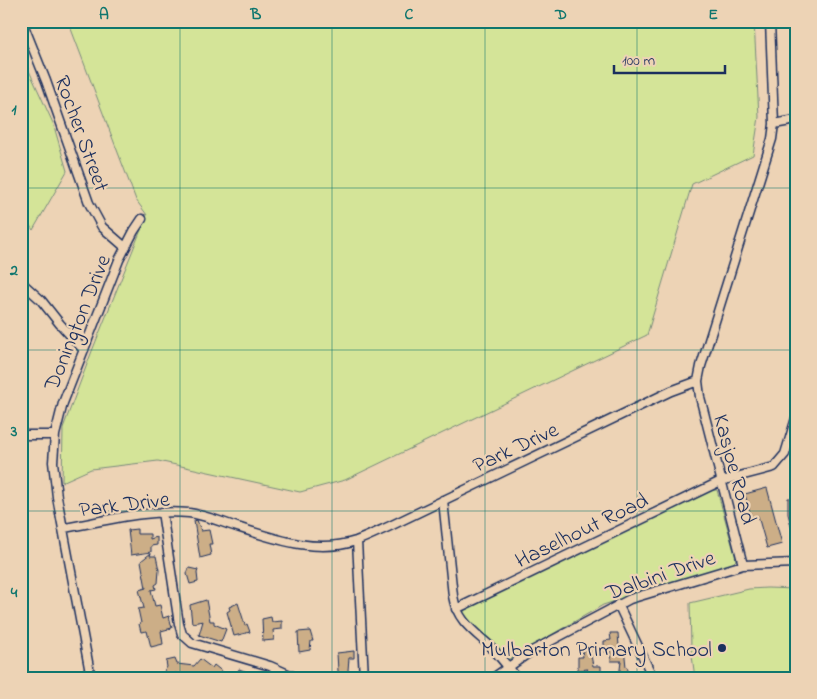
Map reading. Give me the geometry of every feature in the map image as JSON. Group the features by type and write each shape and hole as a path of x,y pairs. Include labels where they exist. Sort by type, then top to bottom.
{"street":[{"name":"Rocher Street","path":"22,21 46,81 89,203 102,227 125,247"},
{"path":"698,381 701,366 770,146 774,124 770,21"},
{"path":"774,124 796,120"},
{"name":"Donington Drive","path":"91,678 54,478 55,435 59,414 125,247 142,219"},
{"path":"21,282 40,300 84,350"},
{"name":"Kasjoe Road","path":"698,381 700,397 743,564"},
{"name":"Park Drive","path":"64,528 162,512 197,514 285,542 302,545 324,546 357,540 663,395 698,381"},
{"name":"Haselhout Road","path":"456,609 721,481 770,469 778,464 785,454 796,418"},
{"path":"21,435 55,435"},
{"path":"443,500 456,609 466,625 490,646 517,678"},
{"path":"162,512 179,624 184,636 192,643 270,666 297,678"},
{"path":"357,540 364,678"},
{"name":"Dalbini Drive","path":"493,678 508,666 545,643 618,604 743,564 796,563"},
{"path":"618,604 653,678"}],"green space":[{"path":"68,21 754,21 759,117 753,155 692,184 647,335 345,480 300,492 158,461 91,469 62,482 63,428 147,215 136,200"},
{"path":"21,61 25,62 53,123 67,171 33,230 21,213"},
{"path":"711,490 717,490 735,555 736,560 732,564 603,605 508,660 471,630 463,613 465,609"},
{"name":"Mulbarton Primary School","path":"749,589 796,589 796,678 695,678 691,648 690,603"}],"building":[{"path":"767,488 782,544 767,548 758,516 751,517 745,494"},
{"path":"788,498 796,498 796,538 794,538 788,514"},
{"path":"197,520 201,531 209,530 212,544 209,544 211,555 200,558 194,521"},
{"path":"137,529 137,534 150,534 150,539 157,537 157,545 151,546 151,552 131,555 128,530"},
{"path":"151,553 150,556 156,556 159,570 158,583 155,585 156,589 151,590 155,606 160,605 163,618 169,616 172,628 161,631 163,644 151,647 147,631 141,632 138,609 144,608 139,590 146,588 141,561"},
{"path":"189,568 198,570 198,582 190,584 187,574"},
{"path":"206,600 210,621 214,621 214,624 226,629 221,642 199,635 203,621 192,623 190,605"},
{"path":"238,603 245,625 247,624 250,632 234,636 227,612 230,610 229,607"},
{"path":"271,617 272,622 282,621 282,629 273,630 274,640 263,641 262,619"},
{"path":"310,631 313,641 311,641 310,650 299,652 298,632"},
{"path":"610,633 618,633 619,647 624,647 626,667 628,668 627,678 619,678 621,661 611,661 610,651 604,652 604,641 611,640"},
{"path":"582,650 590,650 593,666 601,666 601,675 581,678 588,669 578,670 578,657 583,657"},
{"path":"354,651 354,658 349,658 348,670 353,678 342,678 338,671 337,653"},
{"path":"175,659 177,664 194,666 200,659 212,668 214,665 224,673 219,678 196,678 190,674 190,677 175,673 173,678 160,678 167,667 166,661"},
{"path":"239,669 261,677 261,678 235,678"}],"place":[{"name":"Mulbarton Primary School","path":"722,648"}]}
